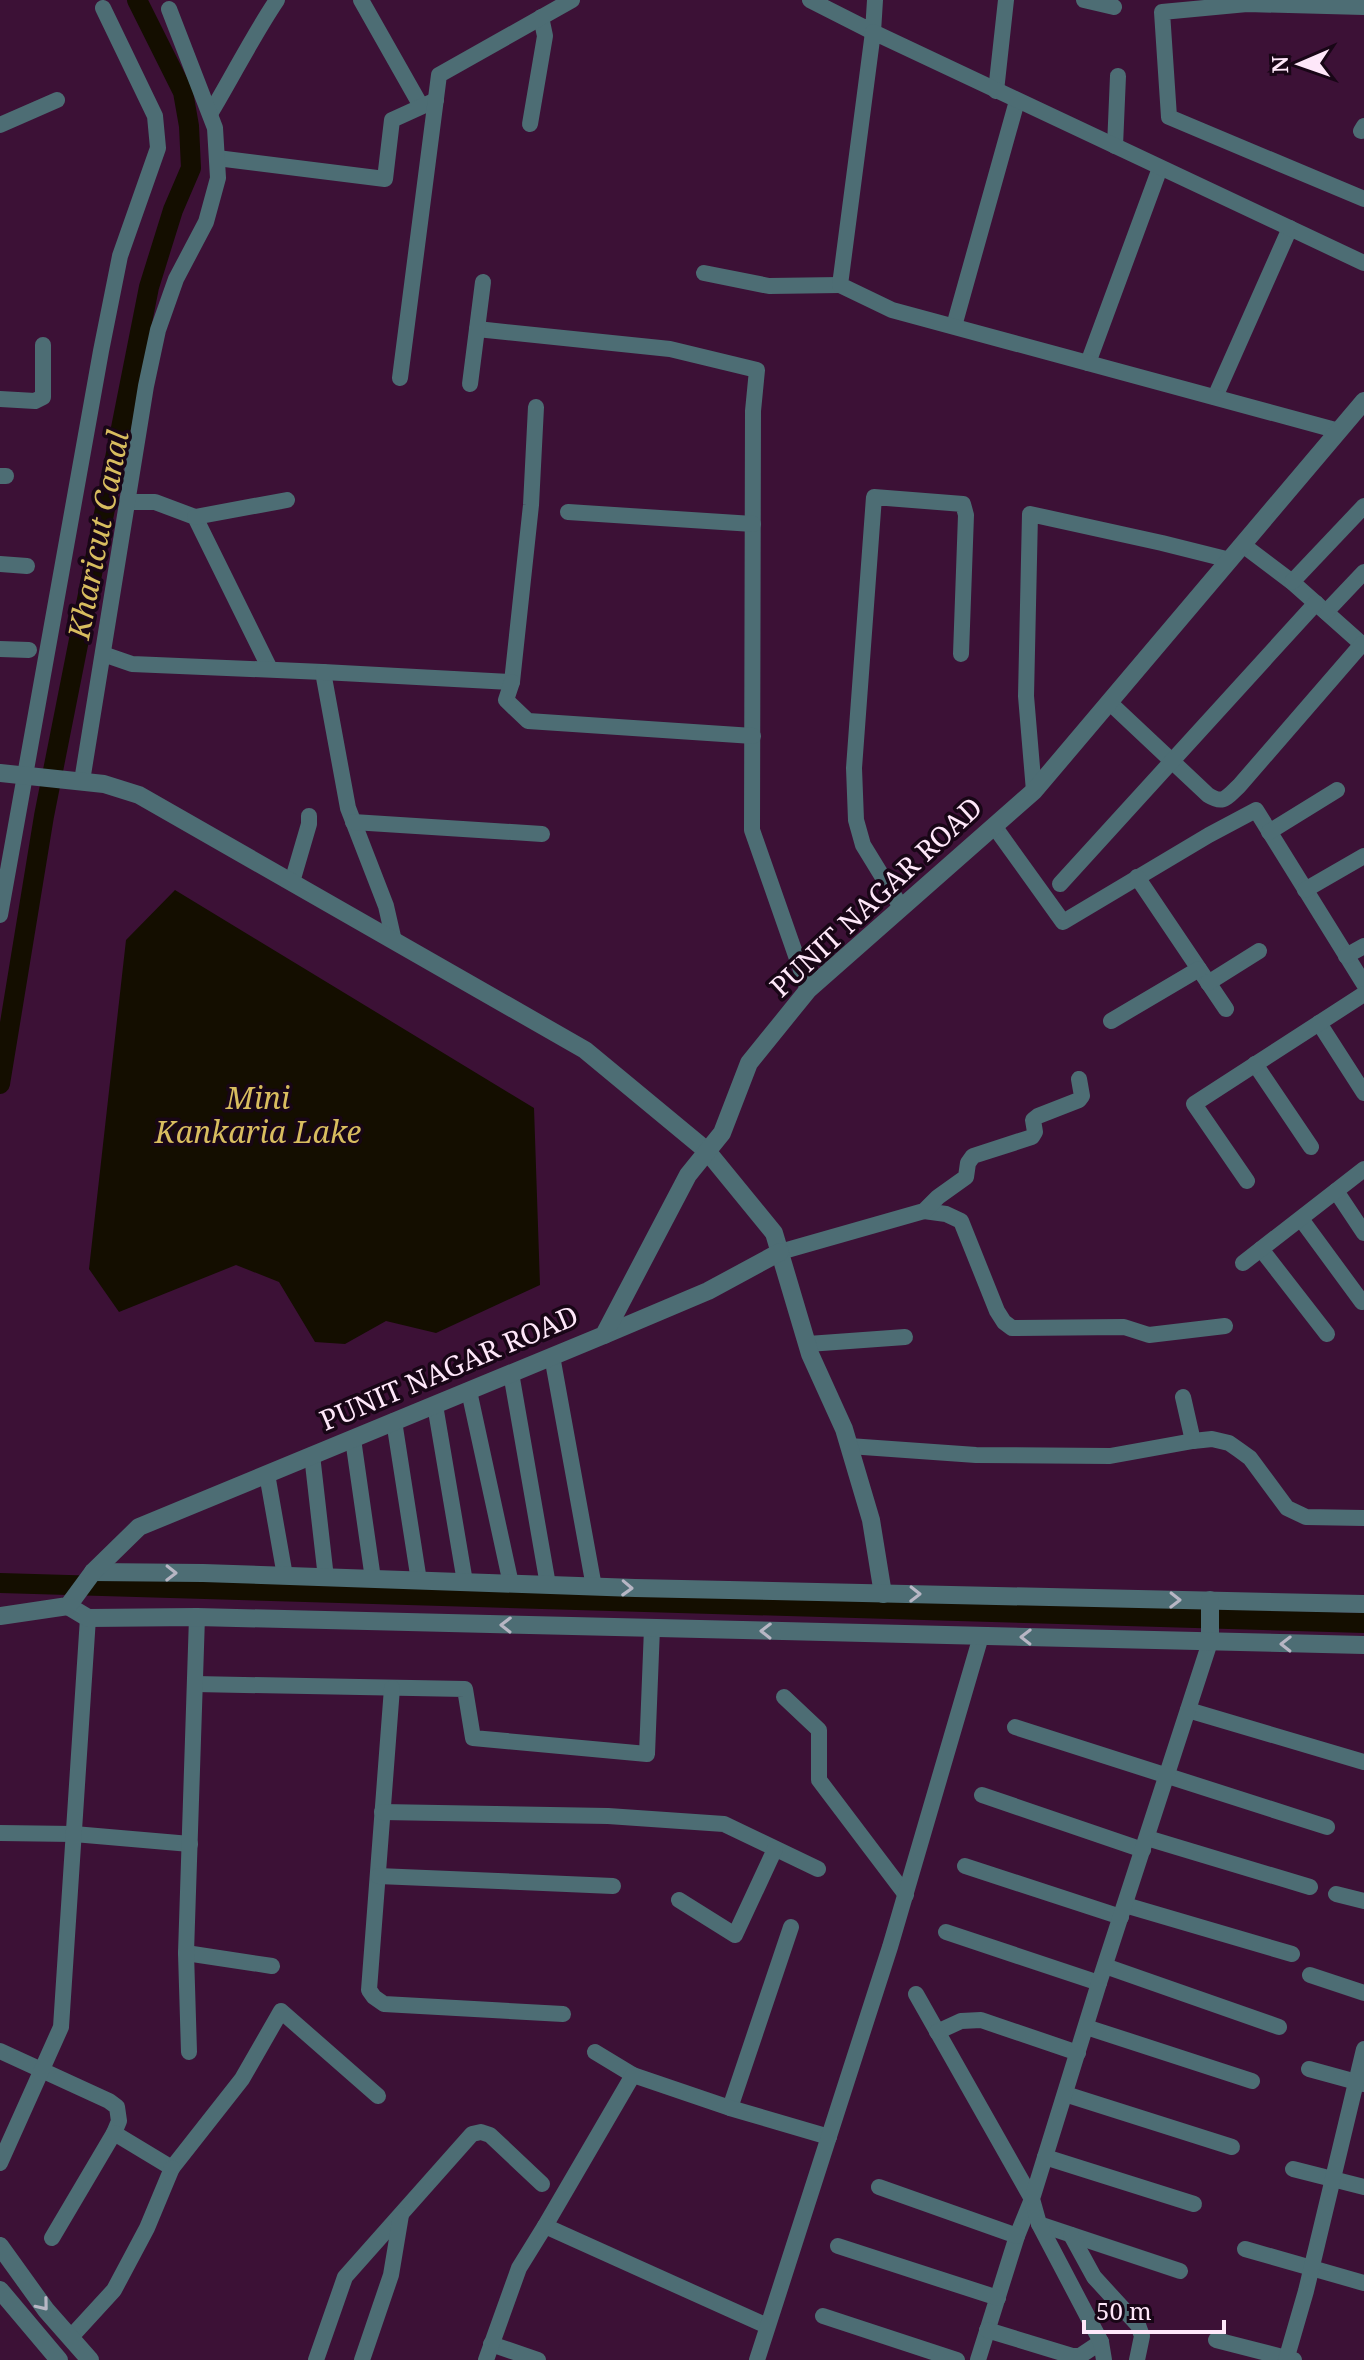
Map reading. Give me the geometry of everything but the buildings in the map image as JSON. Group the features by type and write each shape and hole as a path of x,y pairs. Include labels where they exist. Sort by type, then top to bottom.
{"street":[{"path":"210,114 254,34 277,0"},
{"path":"361,0 428,103"},
{"path":"400,378 428,103 439,75 572,0"},
{"path":"810,0 1017,101 1364,263"},
{"path":"840,285 875,0"},
{"path":"996,91 1006,0"},
{"path":"1084,0 1114,7"},
{"path":"1364,7 1341,2 1161,6 1169,117 1364,199"},
{"path":"1,909 30,775 98,365 120,256 158,148 155,116 103,8"},
{"path":"77,781 103,654 146,386 158,330 176,279 206,222 218,178 215,128 169,9"},
{"path":"530,124 545,36 541,17"},
{"path":"1115,146 1118,76"},
{"path":"0,125 57,100"},
{"path":"954,326 1017,101"},
{"path":"217,158 385,179 392,120 428,103"},
{"path":"1088,363 1160,168"},
{"path":"1215,397 1290,228"},
{"path":"704,273 769,286 840,285 892,310 1339,431"},
{"path":"470,384 483,282"},
{"path":"477,329 670,349 757,370 753,411 752,830 808,990"},
{"path":"0,399 35,401 43,397 43,345"},
{"name":"PUNIT NAGAR ROAD","path":"69,1606 93,1572 139,1527 604,1335 688,1175 722,1133 749,1063 808,990 1034,791 1364,401"},
{"path":"536,407 531,505 512,682 506,700 528,721 753,736"},
{"path":"901,907 863,845 856,820 854,768 874,497 963,504 966,515 961,654"},
{"path":"127,502 155,502 195,517 287,500"},
{"path":"1292,582 1364,506"},
{"path":"568,512 753,524"},
{"path":"1034,791 1026,696 1030,514 1230,560"},
{"path":"195,517 270,669"},
{"path":"1109,702 1208,795 1217,801 1224,800 1363,645 1292,582 1243,545"},
{"path":"0,564 27,566"},
{"path":"1060,884 1172,761 1321,607 1364,572"},
{"path":"0,649 29,650"},
{"path":"103,654 132,664 512,682"},
{"path":"323,672 348,808 386,906 394,941"},
{"path":"0,773 104,784 139,795 585,1050 707,1151 774,1233 808,1344 844,1429 871,1520 883,1594"},
{"path":"1269,832 1337,790"},
{"path":"994,826 1063,922 1256,810 1364,984"},
{"path":"292,882 309,816"},
{"path":"353,822 542,834"},
{"path":"1305,890 1364,856"},
{"path":"1137,877 1226,1009"},
{"path":"1346,956 1364,946"},
{"path":"1111,1021 1259,951"},
{"path":"1247,1181 1194,1104 1364,994"},
{"path":"1319,1023 1364,1093"},
{"path":"1255,1064 1311,1147"},
{"path":"924,1211 966,1177 968,1163 973,1156 1032,1137 1035,1132 1033,1120 1038,1116 1079,1100 1082,1096 1079,1079"},
{"path":"1243,1263 1364,1169"},
{"path":"1336,1191 1364,1233"},
{"path":"604,1335 708,1291 780,1252 924,1211 946,1214 961,1221 997,1311 1012,1328 1124,1327 1149,1335 1225,1326"},
{"path":"1301,1219 1362,1302"},
{"path":"1261,1249 1327,1334"},
{"path":"808,1344 905,1337"},
{"path":"552,1356 594,1587"},
{"path":"511,1373 548,1585"},
{"path":"469,1391 511,1584"},
{"path":"1183,1397 1193,1441"},
{"path":"435,1405 465,1582"},
{"path":"394,1421 419,1581"},
{"path":"353,1439 373,1579"},
{"path":"849,1446 976,1455 1110,1456 1212,1439 1229,1443 1250,1458 1287,1508 1306,1517 1364,1518"},
{"path":"312,1455 326,1578"},
{"path":"267,1474 285,1576"},
{"path":"93,1572 1364,1604"},
{"path":"978,2360 1210,1642 1210,1600"},
{"path":"0,1616 69,1606 88,1618 197,1617 1364,1645"},
{"path":"189,2052 186,1953 197,1617"},
{"path":"0,2163 61,2027 88,1618"},
{"path":"195,1684 465,1689 473,1738 647,1754 652,1628"},
{"path":"757,2360 906,1895 981,1636"},
{"path":"392,1688 369,1990 384,2004 563,2014"},
{"path":"784,1697 819,1730 819,1780 906,1895"},
{"path":"1188,1710 1364,1762"},
{"path":"1015,1727 1327,1827"},
{"path":"982,1795 1145,1844 1310,1887"},
{"path":"382,1812 608,1816 724,1824 818,1869"},
{"path":"0,1833 74,1834 190,1844"},
{"path":"679,1900 735,1935 775,1849"},
{"path":"965,1866 1292,1954"},
{"path":"378,1876 613,1886"},
{"path":"1336,1894 1364,1901"},
{"path":"730,2108 791,1927"},
{"path":"946,1932 1099,1983"},
{"path":"186,1953 272,1966"},
{"path":"1105,1966 1279,2027"},
{"path":"1310,1975 1364,1993"},
{"path":"916,1994 1032,2199 1039,2224 1101,2342 1104,2360"},
{"path":"70,2338 114,2290 147,2228 172,2168 242,2079 281,2011 378,2096"},
{"path":"937,2032 961,2021 981,2020 1078,2053"},
{"path":"1086,2027 1252,2081"},
{"path":"1216,2340 1289,2359 1333,2178 1360,2083 1364,2049"},
{"path":"0,2051 117,2107 119,2121 114,2133 52,2238"},
{"path":"595,2052 633,2075 829,2137"},
{"path":"1309,2069 1360,2083"},
{"path":"538,2360 488,2352 519,2268 633,2075"},
{"path":"1065,2094 1232,2147"},
{"path":"316,2360 345,2277 472,2134 481,2132 490,2135 542,2184"},
{"path":"114,2133 172,2168"},
{"path":"1045,2157 1194,2204"},
{"path":"1293,2169 1364,2187"},
{"path":"879,2187 1017,2236"},
{"path":"362,2360 391,2275 402,2213"},
{"path":"1039,2224 1180,2271"},
{"path":"545,2226 767,2326"},
{"path":"1071,2235 1094,2277 1138,2325 1142,2336 1137,2360"},
{"path":"0,2246 46,2310 90,2360"},
{"path":"838,2246 998,2298"},
{"path":"1245,2249 1364,2283"},
{"path":"0,2290 59,2360"},
{"path":"823,2316 957,2360"},
{"path":"987,2330 1072,2356 1080,2356 1101,2342"}],"water":[{"name":"Mini Kankaria Lake","path":"175,890 534,1108 540,1285 436,1333 386,1321 345,1344 315,1342 279,1282 236,1265 119,1312 89,1269 126,940"}],"waterway":[{"name":"Kharicut Canal","path":"0,1084 44,816 149,287 173,210 191,168 189,126 183,92 137,0"},
{"path":"0,1583 1364,1623"}]}
